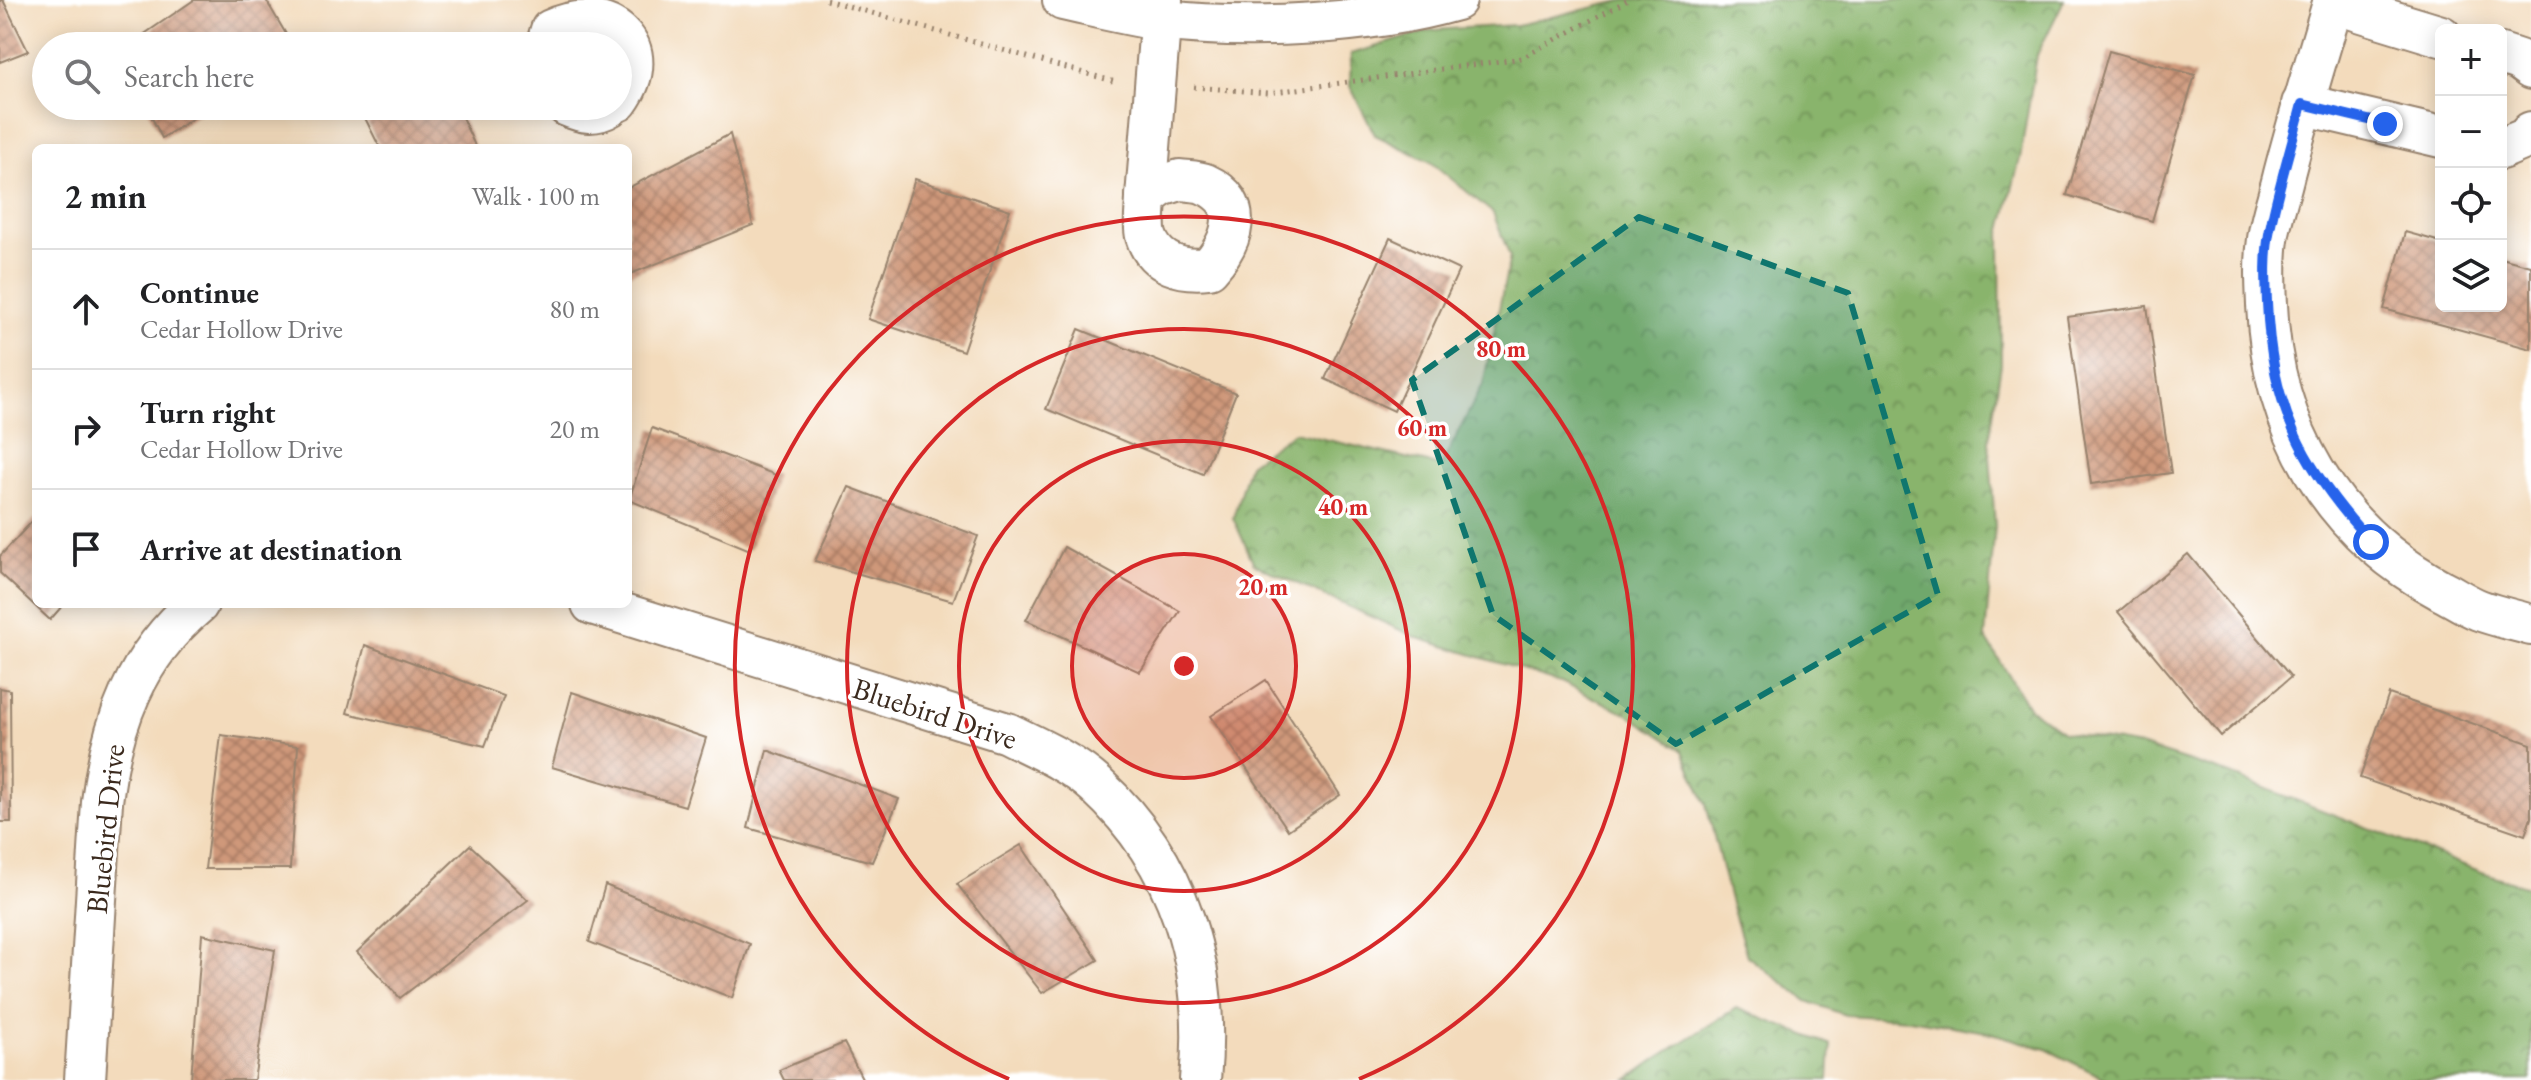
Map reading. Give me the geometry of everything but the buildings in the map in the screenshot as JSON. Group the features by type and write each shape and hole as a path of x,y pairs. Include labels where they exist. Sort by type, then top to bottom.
{"street":[{"path":"1063,0 1161,10 1227,25 1391,15 1456,0"},
{"path":"2435,34 2334,2 2302,104 2269,235 2266,261 2269,345 2275,381 2290,425 2311,466 2335,503 2371,542 2413,575 2478,610 2531,625"},
{"path":"1146,197 1161,10"},
{"path":"553,25 587,19 609,25 617,32"},
{"path":"2507,56 2531,69"},
{"path":"2302,104 2435,136"},
{"path":"2507,146 2527,138 2531,132"},
{"name":"Bluebird Drive","path":"85,1080 107,756 121,712 147,661 180,619 193,608"},
{"name":"Bluebird Drive","path":"605,608 1007,733 1069,765 1096,785 1139,832 1169,879 1185,919 1198,969 1203,1007 1200,1080"}],"highlighted area":[{"path":"1639,217 1848,293 1938,595 1676,744 1493,615 1412,380"}],"green space":[{"path":"1626,0 2064,0 2037,55 2020,158 2000,238 2001,364 1989,441 1995,526 1985,637 2029,708 2063,732 2140,746 2228,774 2531,888 2531,1080 2108,1080 2046,1049 1992,1033 1910,1019 1845,1015 1807,1001 1747,956 1706,804 1683,751 1626,713 1561,682 1418,638 1254,564 1233,518 1249,464 1294,432 1441,466 1483,384 1510,257 1493,213 1431,162 1375,135 1350,86 1351,54 1432,30 1516,25"},
{"path":"1736,1008 1831,1045 1829,1080 1627,1080 1656,1059"}],"route":[{"path":"2371,542 2335,503 2290,425 2275,381 2269,345 2266,261 2269,235 2302,104 2385,124"}]}
